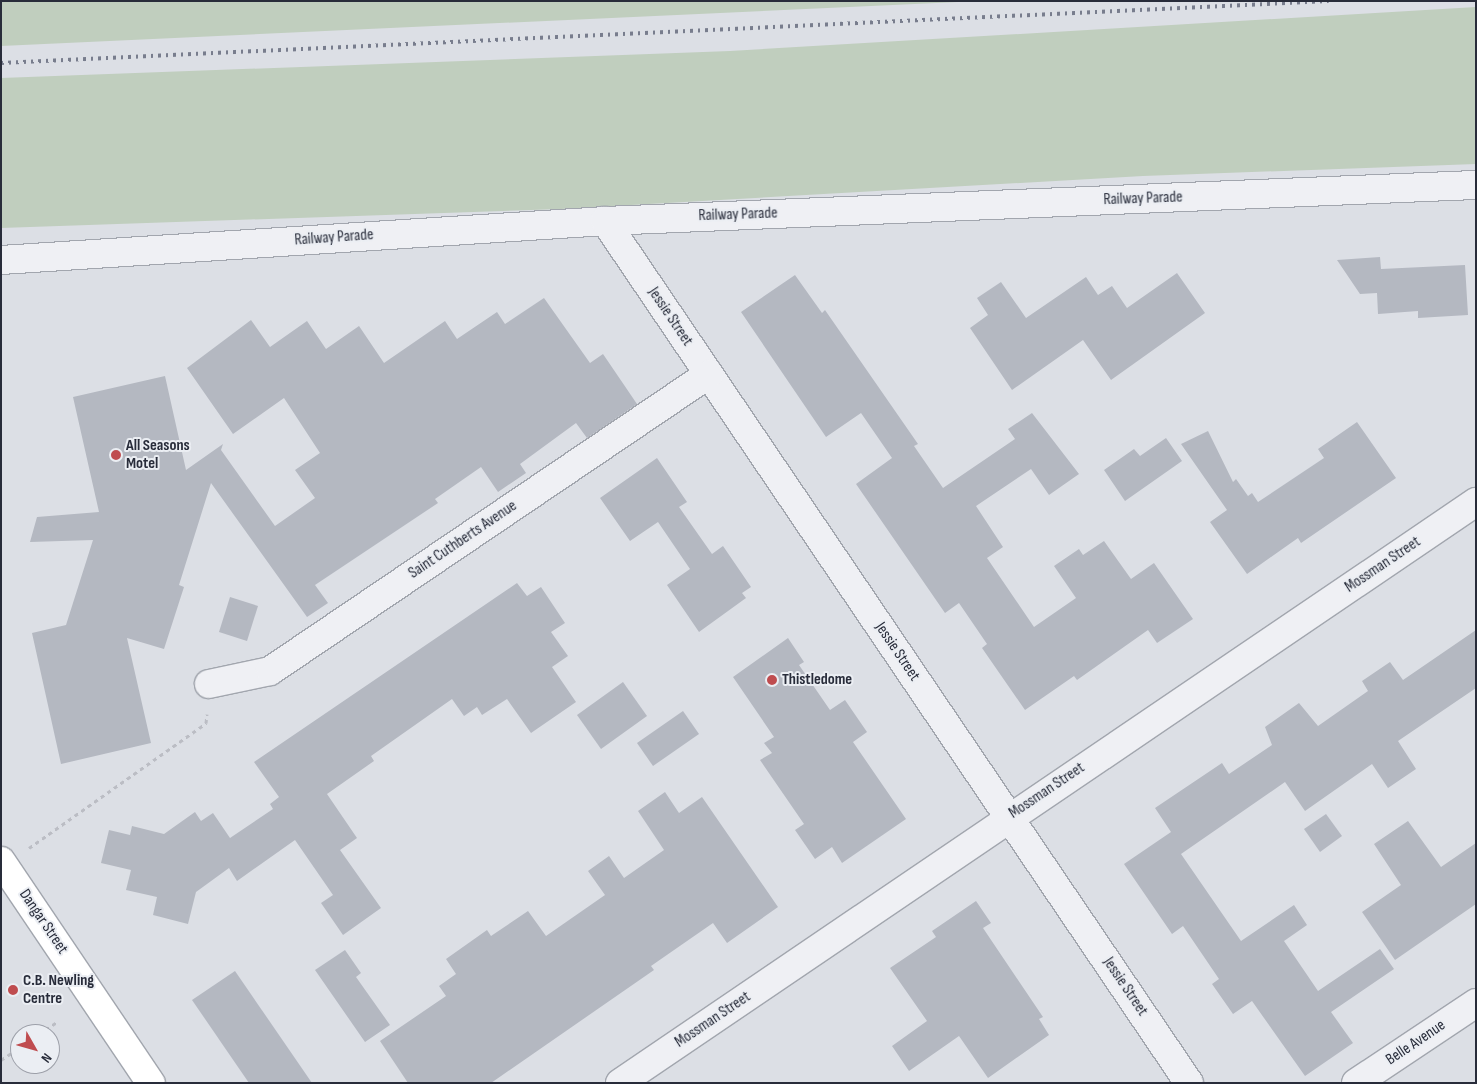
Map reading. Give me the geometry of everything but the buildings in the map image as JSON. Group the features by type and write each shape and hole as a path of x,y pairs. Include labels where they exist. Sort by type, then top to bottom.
{"main road":[{"name":"Dangar Street","path":"13,856 151,1083"}],"street":[{"name":"Railway Parade","path":"1,260 605,221 1476,185"},
{"name":"Jessie Street","path":"605,221 1190,1083"},
{"name":"Saint Cuthberts Avenue","path":"209,684 270,671 709,374"},
{"name":"Mossman Street","path":"620,1083 1009,816 1476,502"},
{"name":"Belle Avenue","path":"1356,1083 1476,1003"}],"path":[{"path":"13,856 206,723"},
{"path":"54,1024 58,1021"}],"green space":[{"path":"1,1 980,1 1,46"},
{"path":"1476,7 1476,164 1143,176 561,209 1,228 1,78 730,51"}],"railway":[{"path":"1,63 1329,1"}],"place":[{"name":"All Seasons Motel","path":"116,455"},
{"name":"Thistledome","path":"772,680"},
{"name":"C.B. Newling Centre","path":"13,990"}]}
